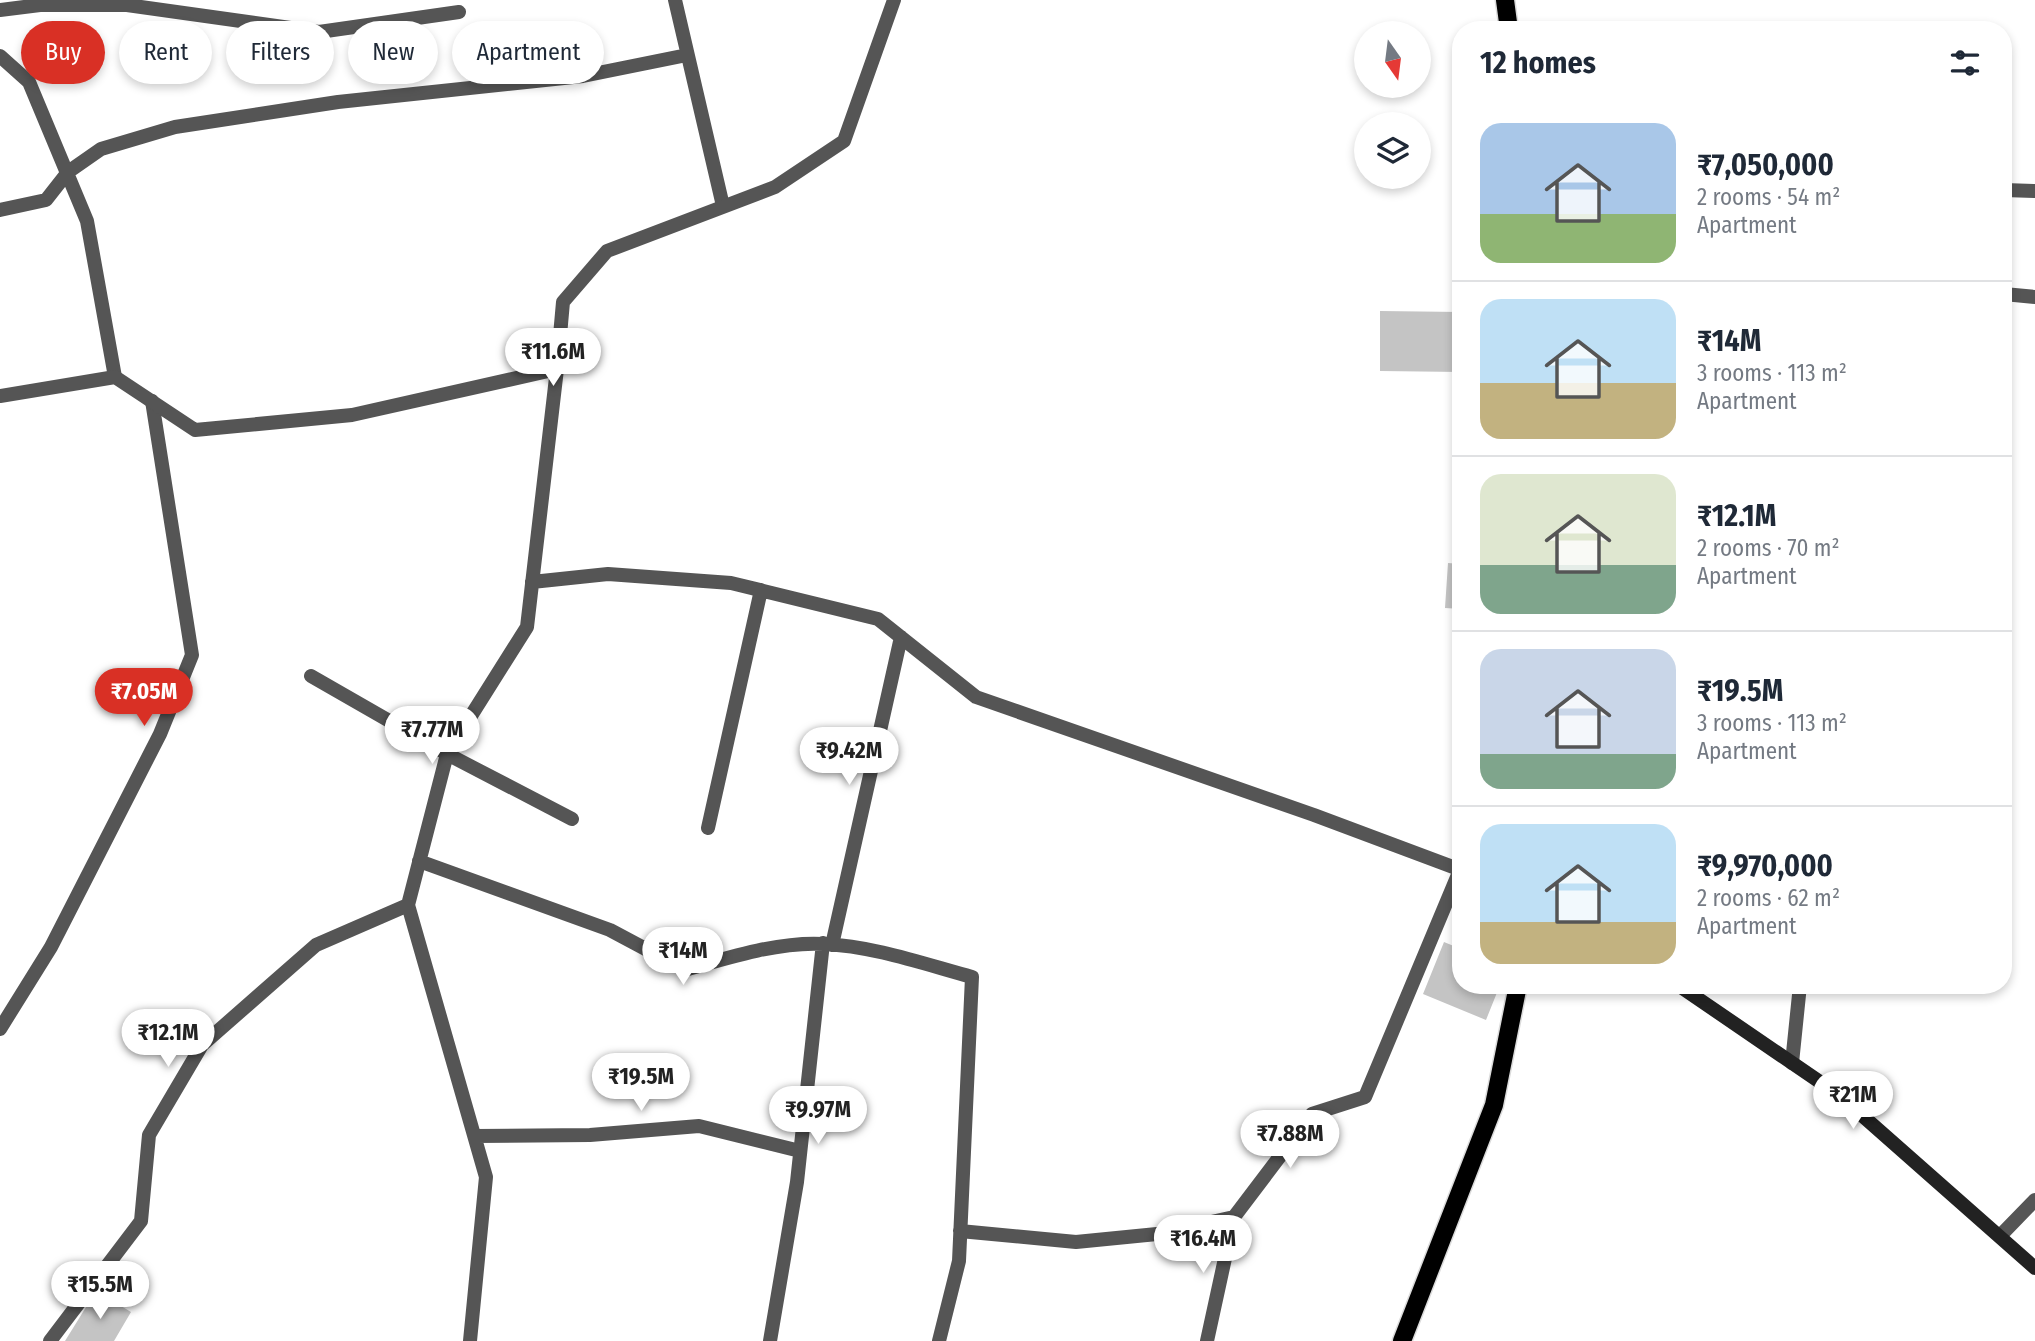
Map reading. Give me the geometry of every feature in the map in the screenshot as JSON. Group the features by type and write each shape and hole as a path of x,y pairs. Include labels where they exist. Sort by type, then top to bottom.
{"main road":[{"path":"1505,0 1507,21"},
{"path":"1402,1341 1494,1105 1516,994"},
{"path":"1691,994 1839,1095 2035,1268"}],"street":[{"path":"675,0 723,206"},
{"path":"470,1341 486,1177 408,905 447,754 527,626 563,302 607,251 775,187 844,141 894,0"},
{"path":"0,10 40,5 127,5 319,32 459,12"},
{"path":"0,210 46,200 68,172 102,149 175,127 338,102 583,76 687,55"},
{"path":"0,56 29,82 87,221 115,377"},
{"path":"2012,190 2035,191"},
{"path":"2012,295 2035,298"},
{"path":"0,396 115,377 195,430 352,415 557,369"},
{"path":"0,1029 51,947 160,734 192,655 152,401"},
{"path":"532,582 608,574 731,583 878,619 976,697 1314,815 1452,867"},
{"path":"708,828 761,590"},
{"path":"770,1341 800,1151 828,944 901,637"},
{"path":"311,676 447,754 572,819"},
{"path":"419,861 610,930 685,970 746,952 828,944 889,955 972,977 959,1261 939,1341"},
{"path":"1207,1341 1234,1217 1312,1114 1366,1097 1452,892"},
{"path":"50,1341 141,1221 149,1135 202,1045 316,945 408,905"},
{"path":"1792,1063 1799,994"},
{"path":"475,1136 590,1135 699,1126 800,1151"},
{"path":"2000,1236 2035,1200"},
{"path":"960,1231 1076,1242 1157,1234 1234,1217"}],"building":[{"path":"1380,311 1452,312 1452,372 1380,371"},
{"path":"1448,563 1452,563 1452,608 1445,608"},
{"path":"1444,942 1452,945 1452,994 1496,994 1486,1020 1423,994"},
{"path":"96,1291 131,1312 114,1341 65,1341"}]}
